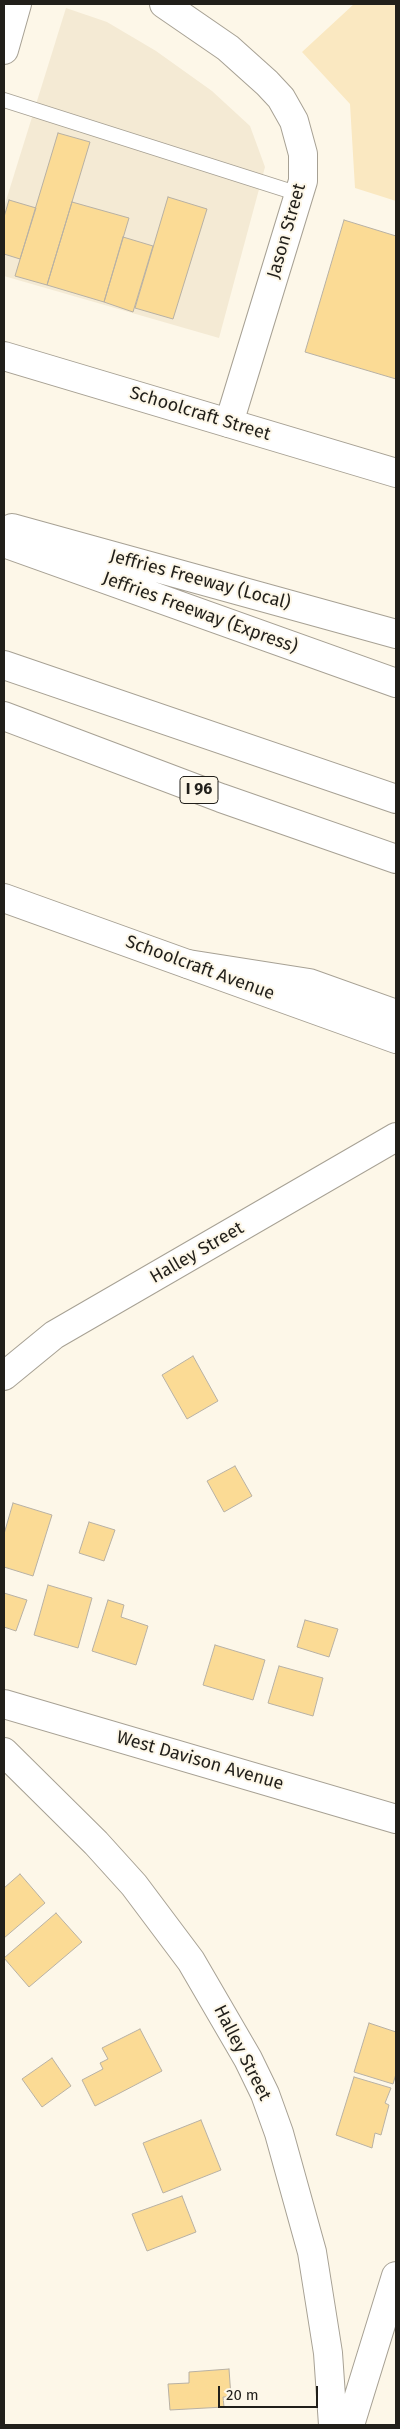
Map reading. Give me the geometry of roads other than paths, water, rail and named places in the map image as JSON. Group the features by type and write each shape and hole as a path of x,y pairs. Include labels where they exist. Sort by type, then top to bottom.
{"main road":[{"path":"4,50 17,4"},
{"name":"Jason Street","path":"164,4 228,48 281,98 294,121 303,154 303,181 229,423"},
{"name":"Schoolcraft Street","path":"4,356 396,473"},
{"name":"Jeffries Freeway (Local)","path":"4,526 396,634"},
{"name":"Jeffries Freeway (Express)","path":"4,543 396,683"},
{"path":"4,665 396,799"},
{"name":"I 96","path":"4,716 221,798 396,859"},
{"name":"Schoolcraft Avenue","path":"4,898 396,1039"},
{"path":"188,964 309,983 396,1014"},
{"name":"Halley Street","path":"4,1376 54,1335 396,1137"},
{"name":"West Davison Avenue","path":"4,1704 396,1819"},
{"name":"Halley Street","path":"4,1752 96,1842 134,1885 191,1961 248,2059 265,2094 279,2133 312,2252 328,2353 334,2425"},
{"path":"350,2425 396,2276"}],"lane":[{"path":"4,100 299,194"}]}
